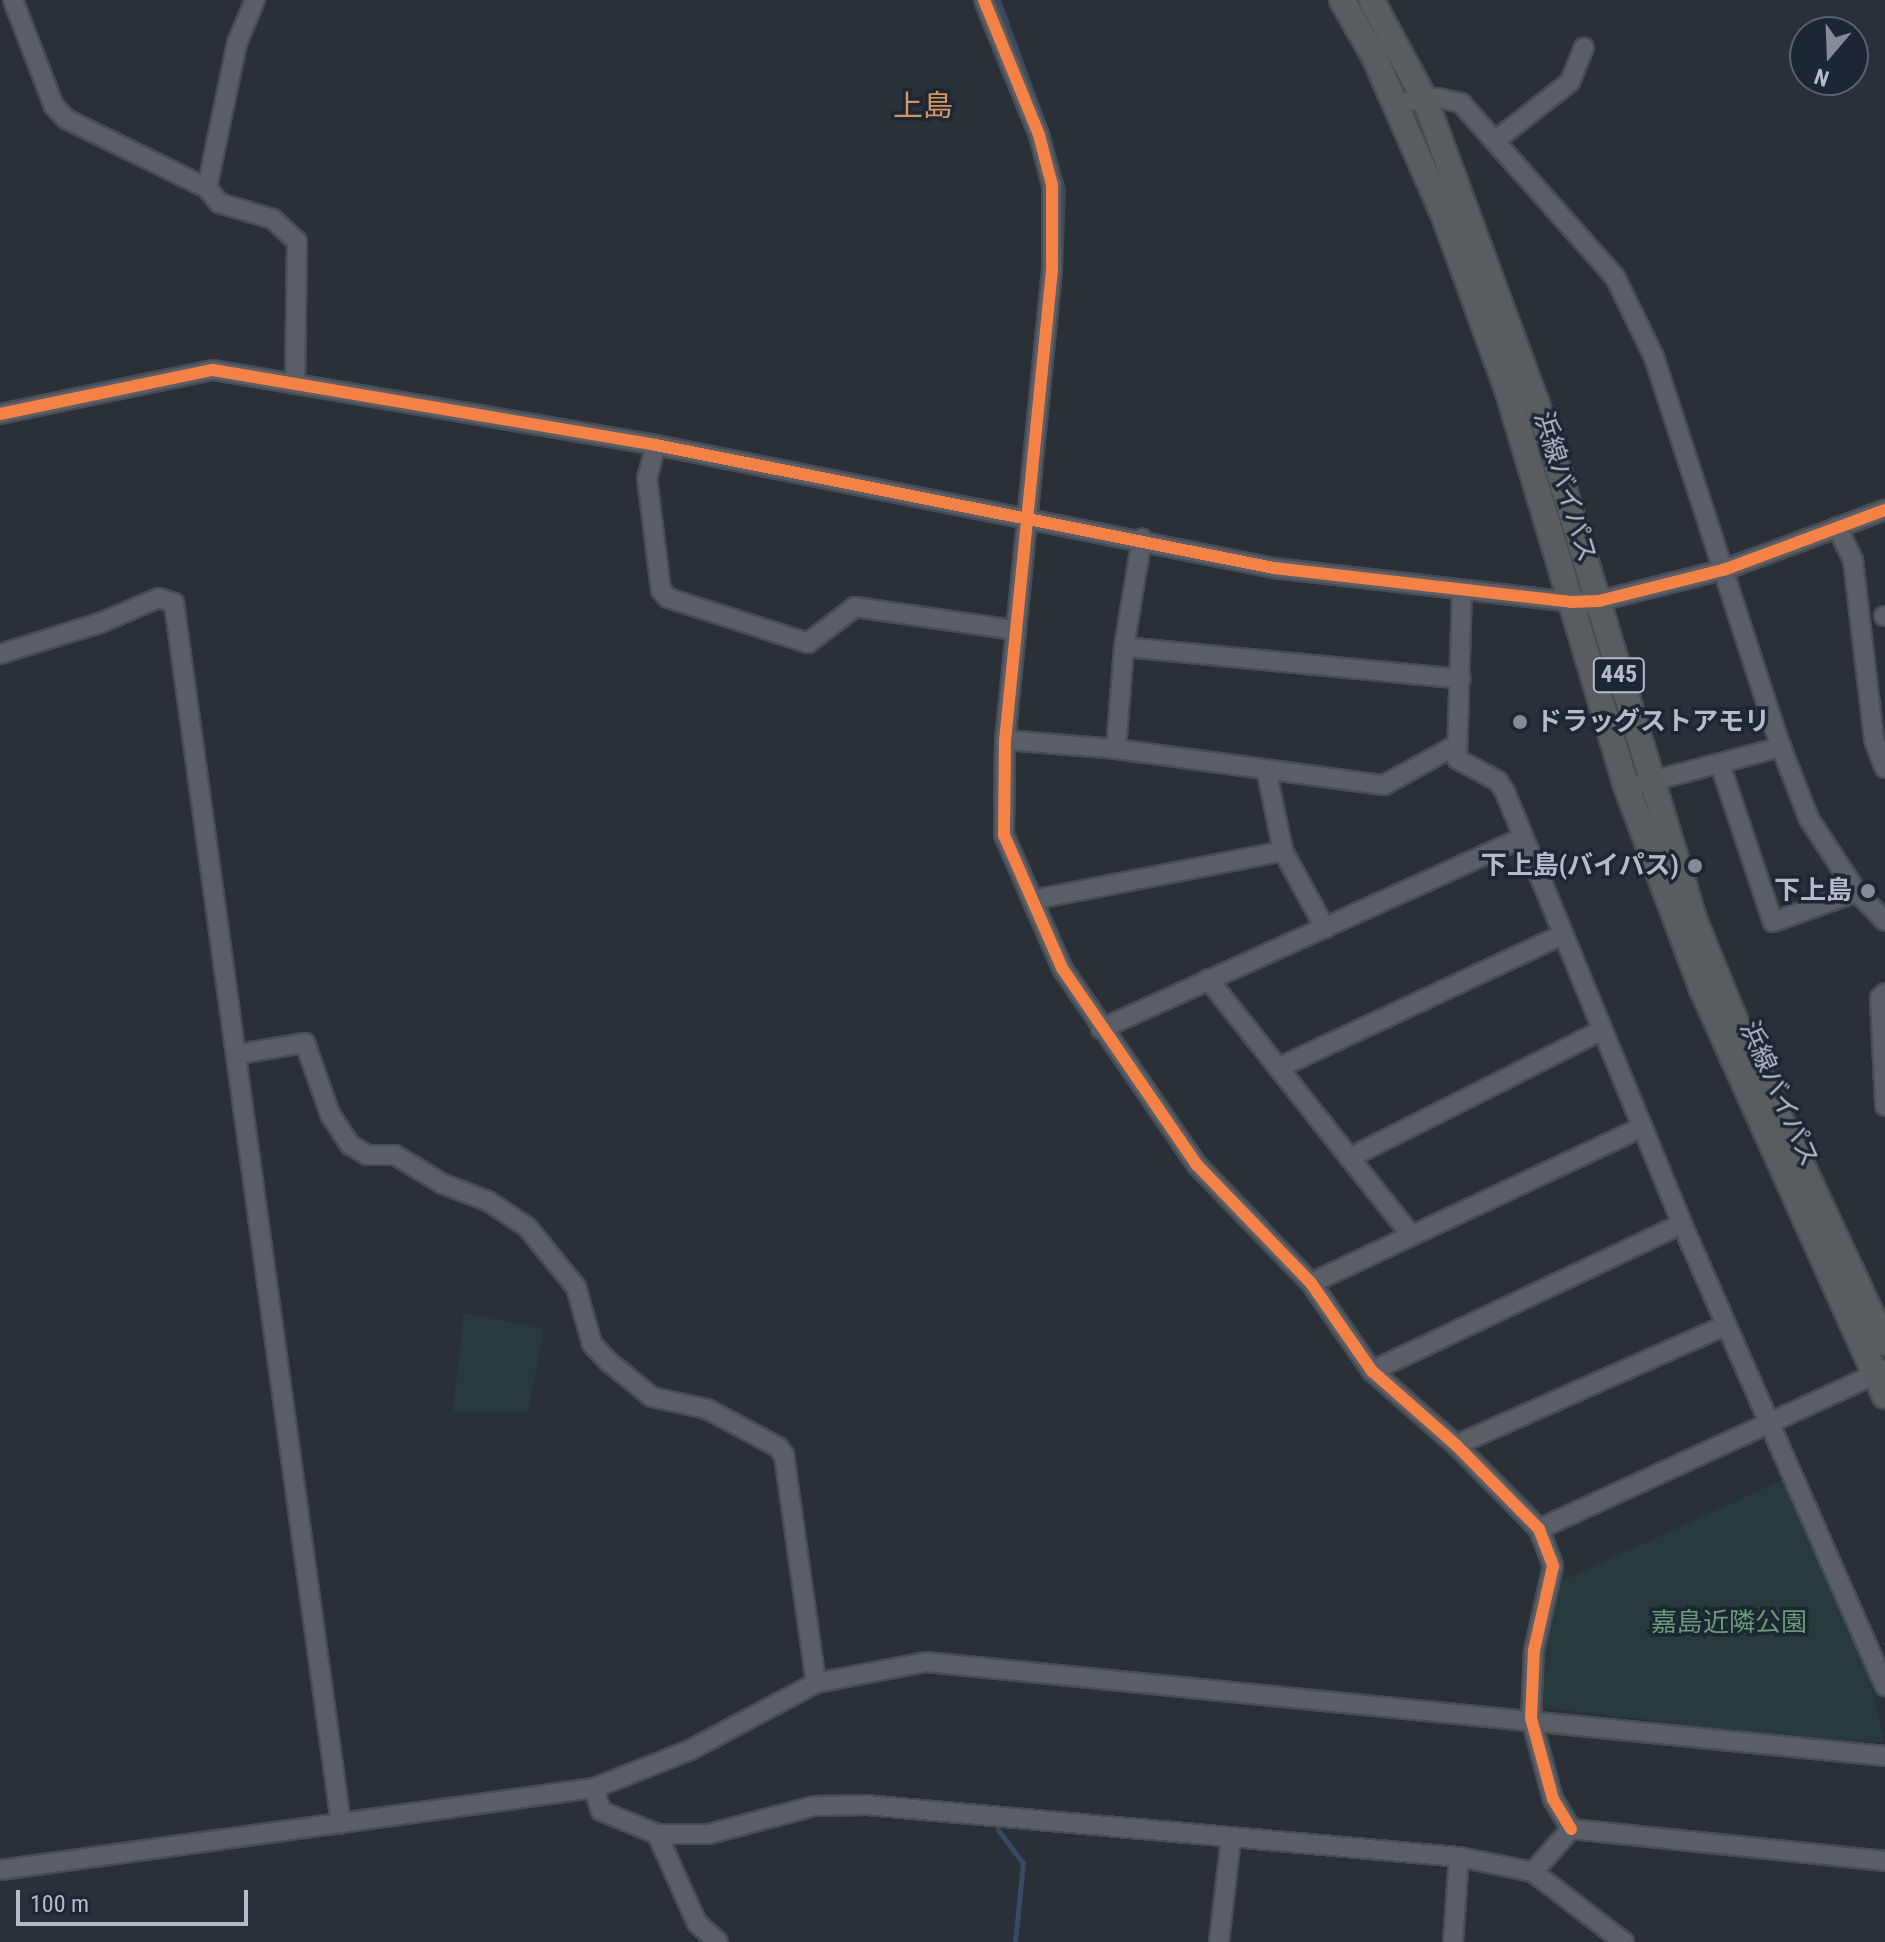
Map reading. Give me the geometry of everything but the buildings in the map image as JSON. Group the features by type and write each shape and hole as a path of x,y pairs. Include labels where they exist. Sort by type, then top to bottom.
{"highway":[{"name":"浜線バイパス","path":"1342,0 1397,103 1508,392 1571,602 1638,784 1724,1041 1882,1380"},
{"name":"浜線バイパス","path":"1371,0 1425,100 1543,420 1599,601 1638,784 1739,1030 1885,1343"}],"street":[{"path":"207,188 237,43 255,0"},
{"path":"984,0 1039,135 1052,185 1052,270 1025,514 1005,740 1004,835 1062,968 1197,1165 1311,1283 1372,1371 1456,1445 1539,1529 1553,1566 1534,1650 1531,1718 1553,1799 1571,1829"},
{"path":"9,6 54,106 66,119 207,188 219,203 273,219 297,241 295,384"},
{"path":"1496,140 1570,82 1584,48"},
{"path":"1397,103 1425,100 1461,103 1615,277 1654,357 1726,569 1781,747 1809,819 1857,892 1885,921"},
{"path":"0,414 213,370 656,445 1025,514 1274,568 1571,602 1599,601 1726,569 1885,510"},
{"path":"656,445 647,478 661,590 668,598 808,643 855,607 1015,630"},
{"path":"1837,527 1853,560 1874,740 1885,768"},
{"path":"1116,749 1124,647 1142,538"},
{"path":"1462,590 1455,746 1463,765 1498,781 1682,1224 1885,1686"},
{"path":"0,654 100,623 159,598 174,603 239,1054 341,1824"},
{"path":"1124,647 1460,679"},
{"path":"1005,740 1116,749 1267,773 1384,785 1455,746"},
{"path":"1638,784 1721,767 1781,747"},
{"path":"1721,767 1773,922 1857,892"},
{"path":"1267,773 1283,851 1325,928"},
{"path":"1101,1029 1523,838"},
{"path":"1032,900 1283,851"},
{"path":"1278,1068 1560,936"},
{"path":"1208,979 1411,1235"},
{"path":"1885,993 1880,998 1885,1106"},
{"path":"1349,1158 1600,1031"},
{"path":"239,1054 305,1043 330,1114 350,1145 367,1155 395,1155 443,1184 488,1201 527,1227 576,1287 592,1344 609,1362 652,1397 707,1409 778,1447 784,1455 816,1683"},
{"path":"1311,1283 1641,1128"},
{"path":"1372,1371 1682,1224"},
{"path":"1456,1445 1727,1325"},
{"path":"1539,1529 1770,1419 1882,1380"},
{"path":"0,1870 594,1788 690,1750 816,1683 926,1662 1531,1718 1885,1756"},
{"path":"594,1788 601,1811 657,1834 709,1834 814,1806 866,1805 1459,1857 1533,1872 1624,1942"},
{"path":"1571,1829 1885,1861"},
{"path":"1533,1872 1571,1829"},
{"path":"657,1834 697,1923 718,1942"},
{"path":"1219,1942 1231,1839"},
{"path":"1453,1942 1459,1857"}],"green space":[{"path":"464,1313 544,1329 528,1411 453,1412"},
{"name":"嘉島近隣公園","path":"1782,1480 1870,1679 1884,1742 1796,1738 1538,1707 1541,1651 1558,1583"}],"waterway":[{"path":"998,0 1046,130"},
{"path":"1049,140 1063,189 1060,276"},
{"path":"998,1830 1023,1863 1015,1942"}],"cycle path":[{"path":"984,0 1039,135 1052,185 1052,270 1005,740 1004,835 1062,968 1197,1165 1311,1283 1372,1371 1456,1445 1539,1529 1553,1566 1534,1650 1531,1718 1553,1799 1571,1829"},
{"path":"0,414 213,370 656,445 1274,568 1571,602 1599,601 1726,569 1885,510"}],"place":[{"name":"ドラッグストアモリ","path":"1520,722"},
{"name":"下上島(バイパス)","path":"1695,866"},
{"name":"下上島","path":"1868,891"}],"district":[{"name":"上島","path":"923,106"}]}
